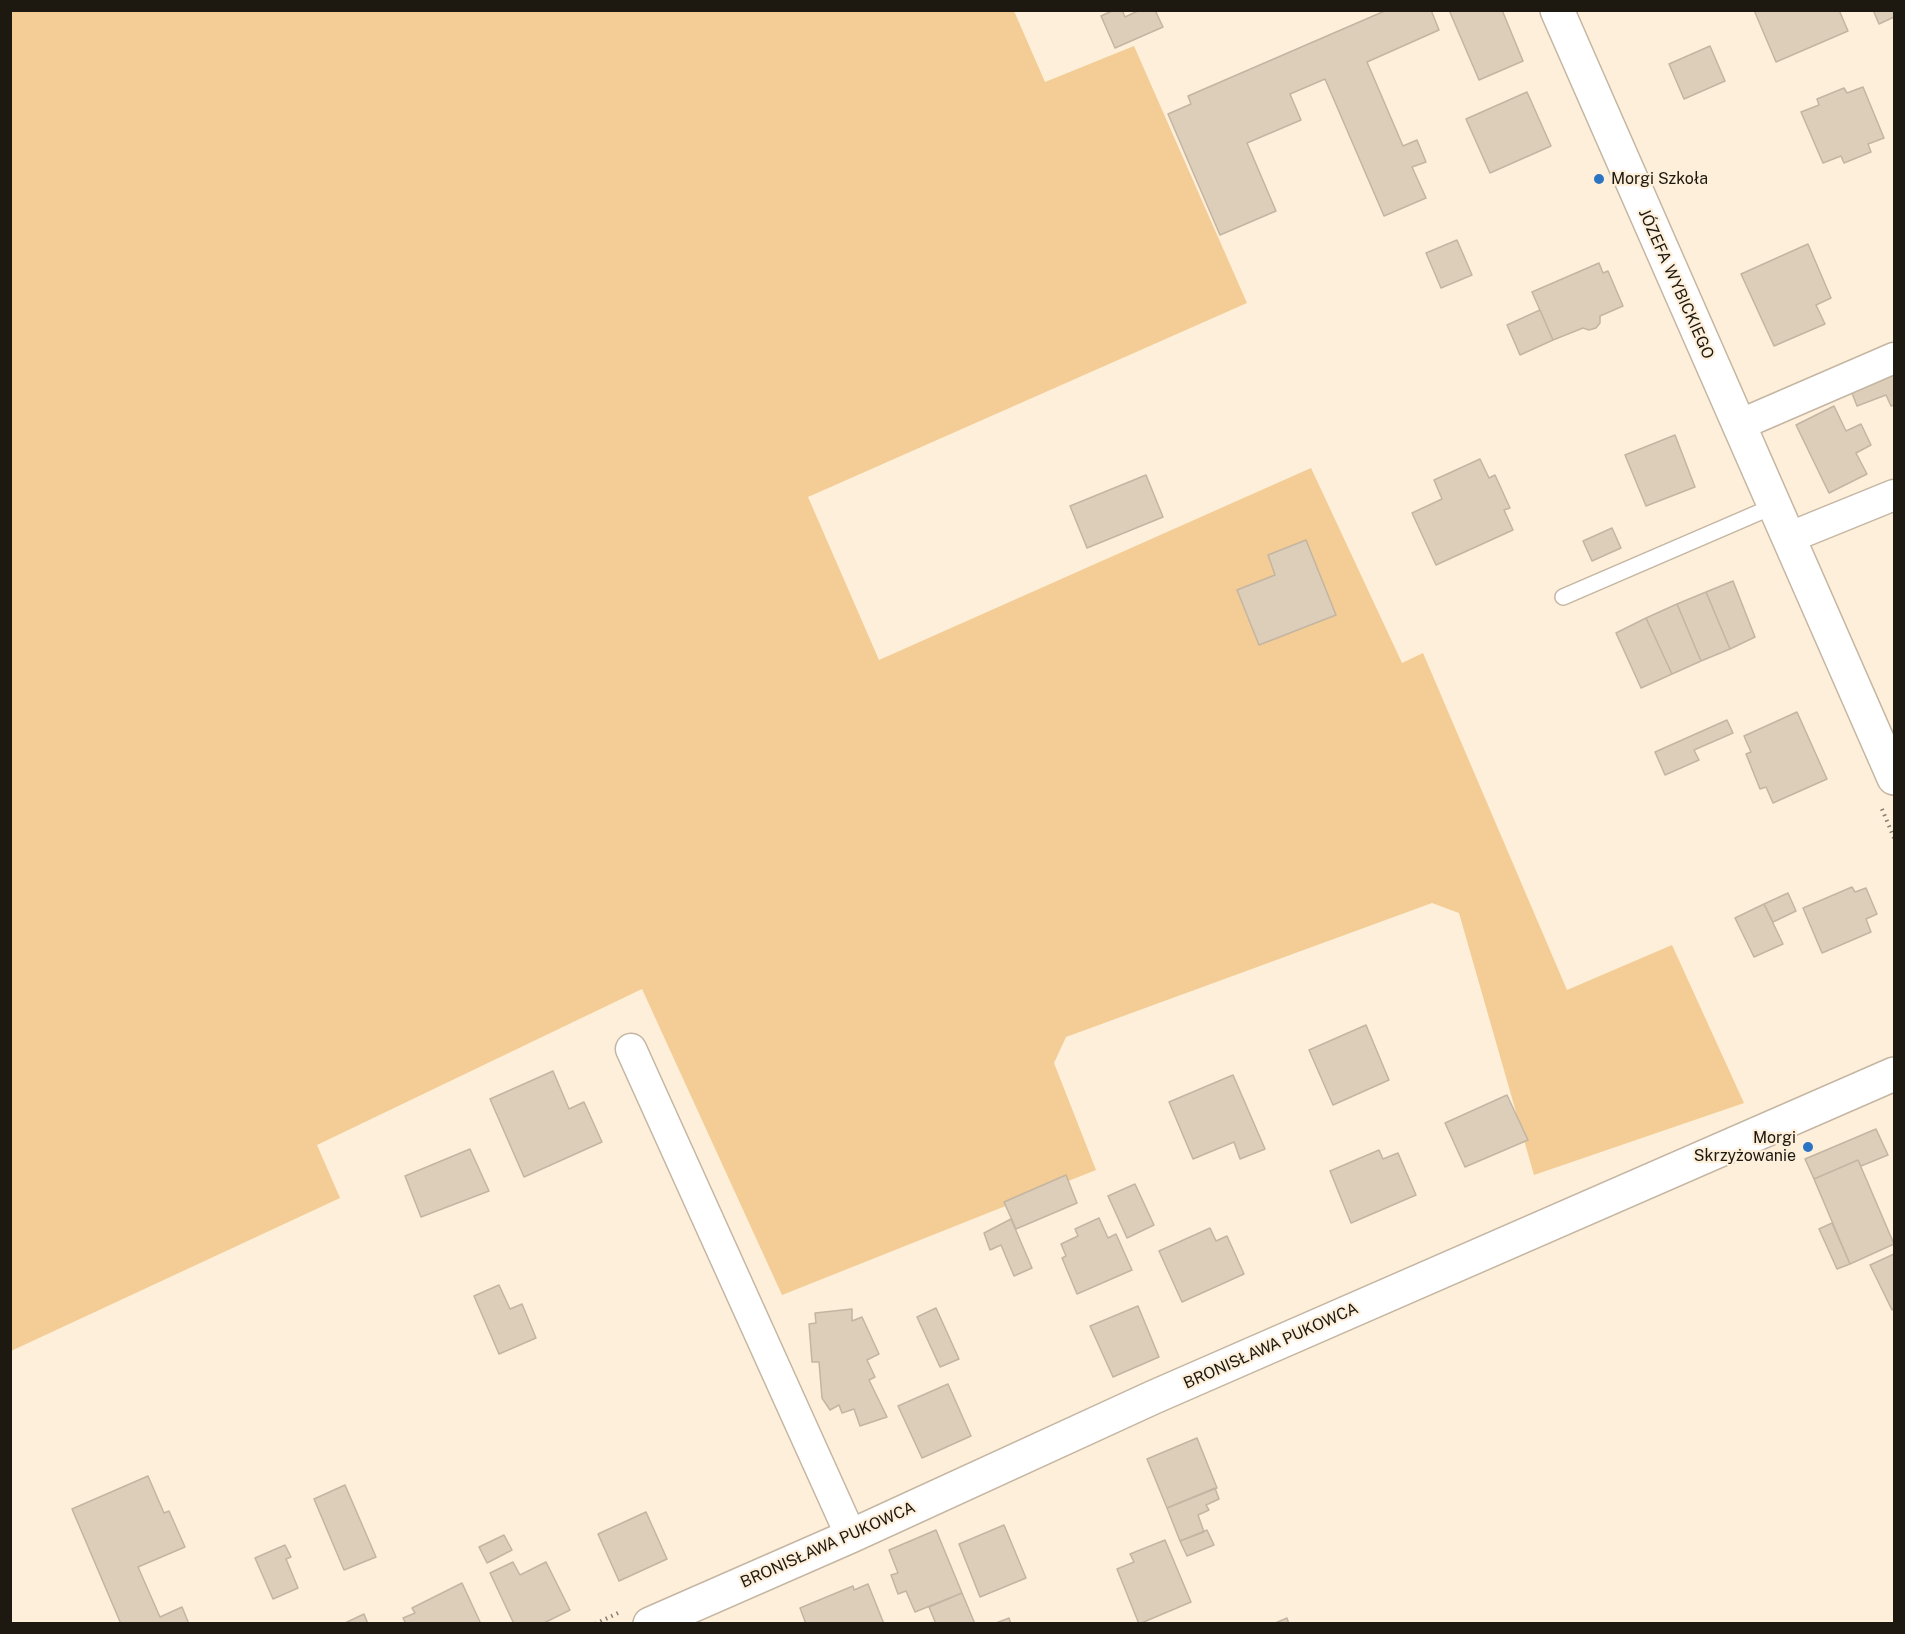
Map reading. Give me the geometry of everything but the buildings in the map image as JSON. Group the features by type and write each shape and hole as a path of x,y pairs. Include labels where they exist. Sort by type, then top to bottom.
{"street":[{"name":"JÓZEFA WYBICKIEGO","path":"1557,10 1894,778"},
{"path":"1738,425 1894,358"},
{"path":"1788,538 1894,495"},
{"path":"630,1049 851,1536"},
{"name":"BRONISŁAWA PUKOWCA","path":"650,1623 851,1536 1154,1397 1894,1074"}],"lane":[{"path":"1563,597 1774,506"}],"shaded area":[{"path":"10,11 1014,11 1045,82 1134,46 1247,303 808,497 879,660 1311,468 1402,663 1423,653 1567,990 1672,945 1744,1103 1534,1175 1459,913 1432,903 1066,1037 1054,1063 1096,1170 782,1295 642,989 317,1145 340,1198 11,1351"}],"place":[{"name":"Morgi Szkoła","path":"1599,179"},
{"name":"Morgi Skrzyżowanie","path":"1808,1147"}]}
